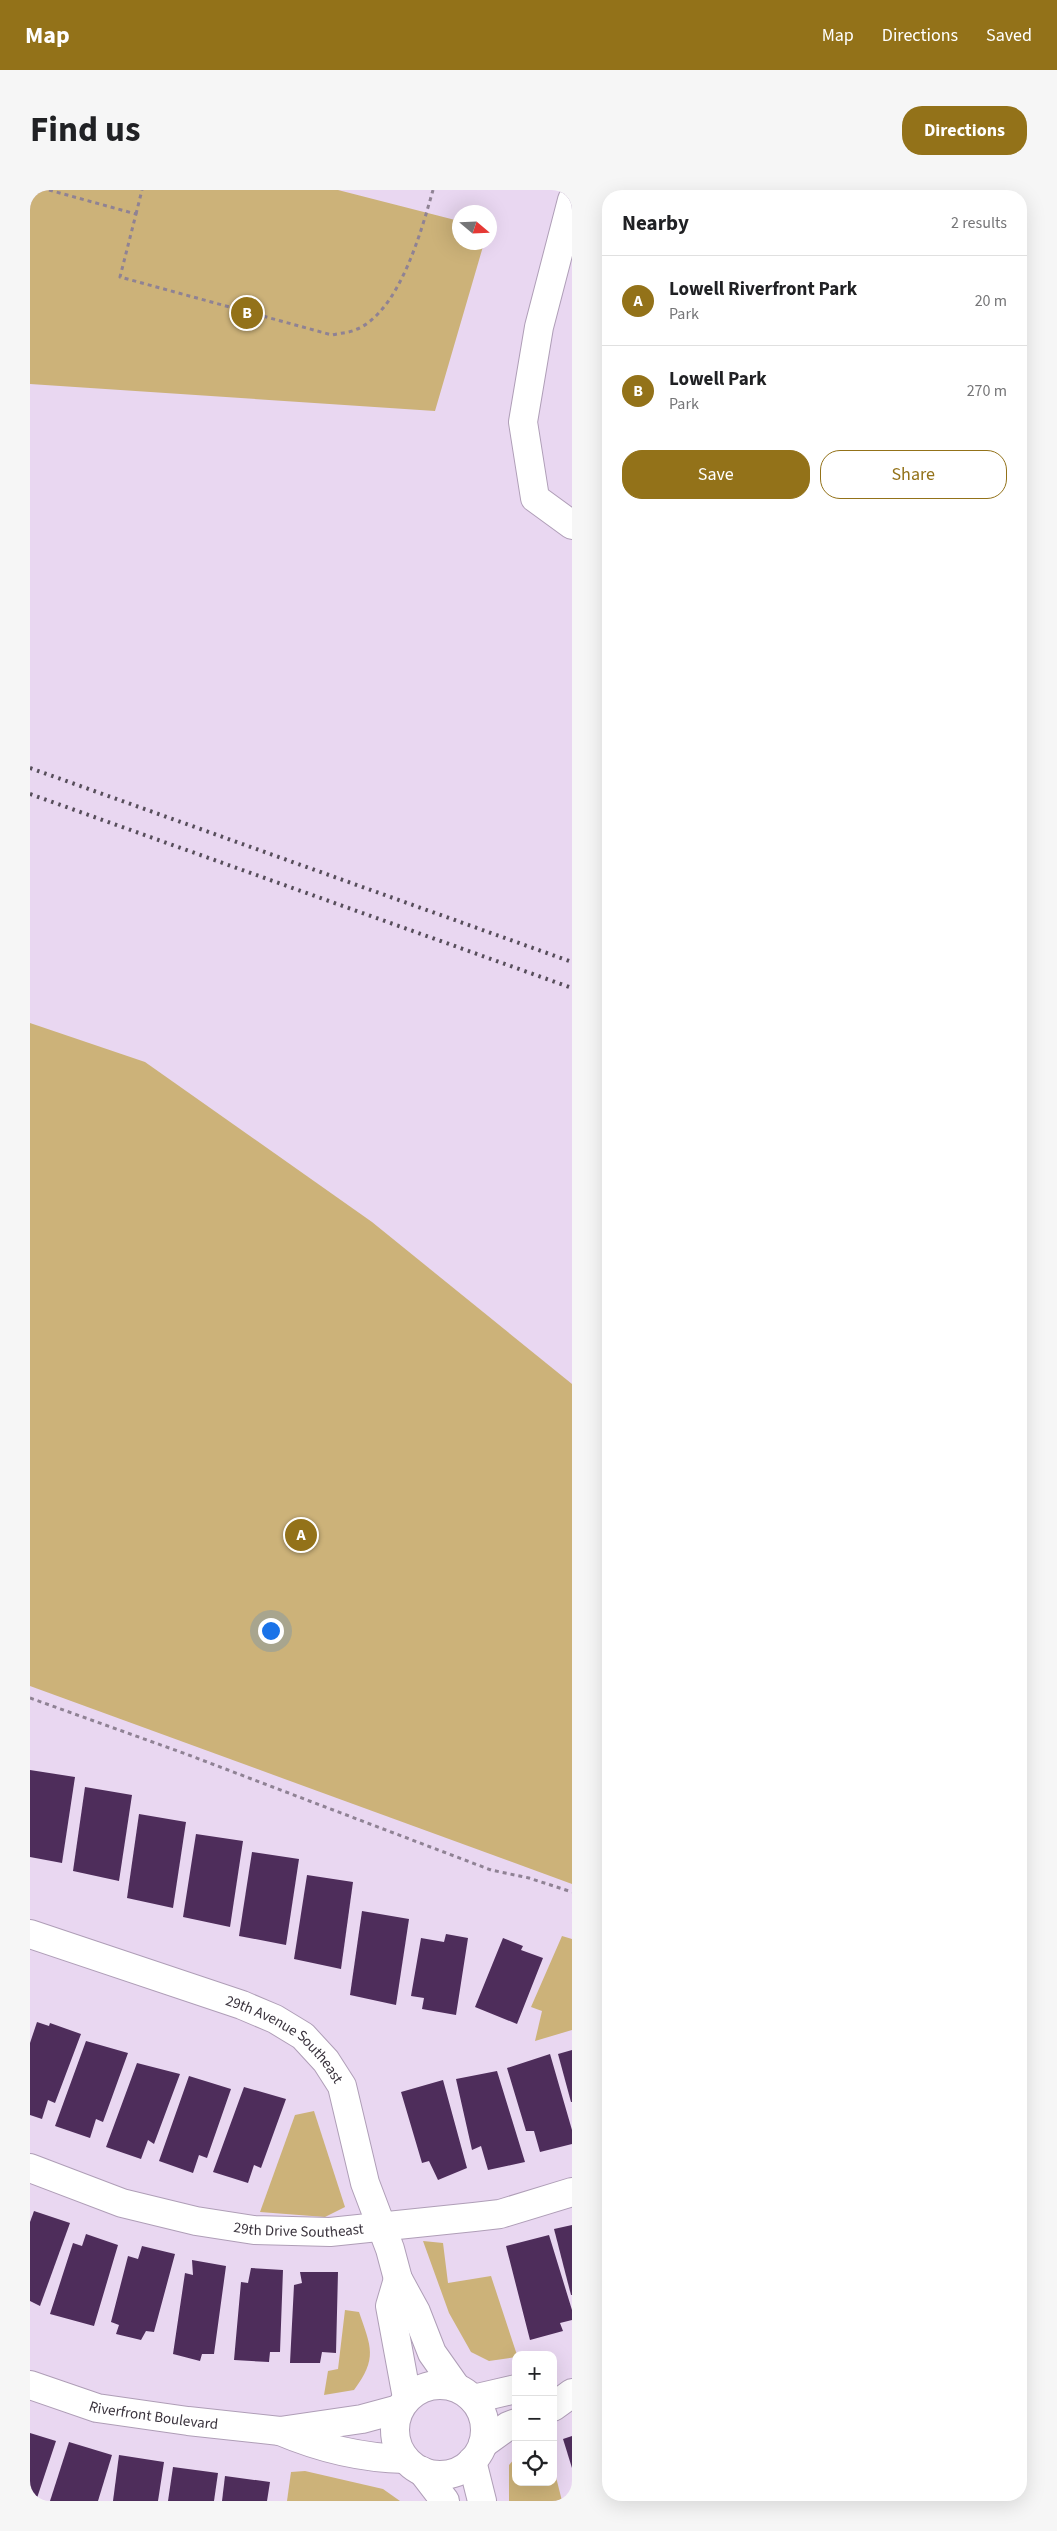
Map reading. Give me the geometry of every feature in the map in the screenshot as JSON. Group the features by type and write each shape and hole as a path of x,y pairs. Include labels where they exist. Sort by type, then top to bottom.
{"street":[{"path":"572,200 539,327 523,422 535,498 572,525"},
{"name":"29th Avenue Southeast","path":"30,1934 242,2005 275,2019 302,2036 326,2061 342,2086 365,2183 382,2227 398,2279 416,2312 432,2352 464,2393"},
{"name":"29th Drive Southeast","path":"30,2168 122,2203 196,2221 254,2230 330,2232 500,2214 572,2192"},
{"path":"398,2279 390,2306 403,2404"},
{"path":"557,2382 572,2383"},
{"path":"445,2501 397,2447 394,2434 395,2421 403,2404 416,2390 442,2384 464,2393 512,2389"},
{"name":"Riverfront Boulevard","path":"30,2385 97,2408 188,2422 280,2431 362,2419 403,2404"},
{"path":"464,2393 483,2416 485,2430 478,2452 482,2501"},
{"path":"557,2404 572,2393"},
{"path":"413,2465 442,2476 455,2473 478,2452 512,2426"},
{"name":"Riverfront Boulevard","path":"280,2431 309,2443 413,2465"}],"path":[{"path":"49,190 136,214"},
{"path":"142,190 120,277 332,335 356,330 389,302 402,280 433,190"},
{"path":"30,1698 186,1754 491,1870 529,1878 572,1892"}],"shaded area":[{"path":"30,190 338,190 452,219 452,250 482,250 435,411 30,384"},
{"path":"30,1023 145,1062 372,1222 572,1384 572,1884 30,1686"},
{"path":"562,1936 572,1939 572,2030 535,2041 542,2011 531,2007"},
{"path":"314,2111 345,2207 325,2217 260,2212 295,2115"},
{"path":"423,2241 443,2243 448,2283 491,2276 516,2351 512,2351 512,2358 489,2361 471,2352 449,2313"},
{"path":"345,2310 359,2312 369,2344 370,2352 367,2369 354,2390 324,2395 328,2371 338,2369"},
{"path":"512,2462 512,2486 557,2486 557,2481 562,2501 509,2501 509,2465"},
{"path":"305,2471 383,2489 400,2501 287,2501 291,2472"}],"building":[{"path":"30,1770 75,1777 62,1863 30,1857"},
{"path":"85,1787 132,1795 119,1881 73,1871"},
{"path":"139,1814 186,1822 173,1908 127,1898"},
{"path":"196,1834 243,1841 230,1927 183,1917"},
{"path":"252,1852 299,1859 286,1945 239,1936"},
{"path":"307,1875 353,1882 341,1969 294,1959"},
{"path":"362,1911 409,1919 396,2005 350,1995"},
{"path":"446,1934 468,1938 456,2015 422,2009 424,1998 411,1996 421,1938 444,1942"},
{"path":"503,1938 523,1946 521,1950 543,1958 517,2024 475,2007"},
{"path":"37,2022 49,2026 50,2023 81,2034 55,2103 48,2100 42,2119 30,2115 30,2043"},
{"path":"86,2041 128,2053 103,2122 96,2119 90,2138 55,2126"},
{"path":"572,2050 572,2102 571,2102 558,2054"},
{"path":"550,2054 572,2130 572,2144 540,2152 534,2131 526,2131 507,2068"},
{"path":"137,2063 180,2074 154,2144 148,2140 141,2159 106,2147"},
{"path":"497,2071 525,2162 488,2170 481,2146 472,2150 456,2079"},
{"path":"189,2076 231,2089 207,2158 199,2155 193,2173 159,2161"},
{"path":"443,2080 467,2168 438,2180 429,2161 422,2163 401,2092"},
{"path":"244,2087 286,2099 261,2168 254,2165 248,2183 213,2172"},
{"path":"34,2211 70,2223 40,2306 30,2301 30,2222"},
{"path":"572,2225 572,2295 571,2295 554,2229"},
{"path":"86,2234 118,2245 94,2326 50,2314 73,2243 82,2246"},
{"path":"549,2235 572,2310 572,2320 560,2323 563,2331 530,2340 506,2246"},
{"path":"142,2246 175,2254 154,2332 146,2331 141,2340 116,2334 119,2325 111,2322 128,2256 138,2259"},
{"path":"192,2260 226,2266 214,2354 202,2354 200,2361 173,2354 185,2273 193,2275"},
{"path":"251,2268 283,2270 280,2352 270,2352 269,2362 234,2360 241,2282 248,2283"},
{"path":"300,2272 338,2272 336,2353 322,2352 320,2363 290,2363 294,2285 302,2283"},
{"path":"30,2433 56,2441 36,2501 30,2501"},
{"path":"572,2436 572,2468 563,2439"},
{"path":"69,2442 112,2455 98,2501 50,2501"},
{"path":"119,2455 164,2462 158,2501 113,2501"},
{"path":"173,2467 218,2473 214,2501 168,2501"},
{"path":"225,2476 270,2482 267,2501 222,2501"}],"railway":[{"path":"30,768 572,962"},
{"path":"30,794 572,988"}],"place":[{"name":"Lowell Park","path":"247,313"},
{"name":"Lowell Riverfront Park","path":"301,1535"}]}
